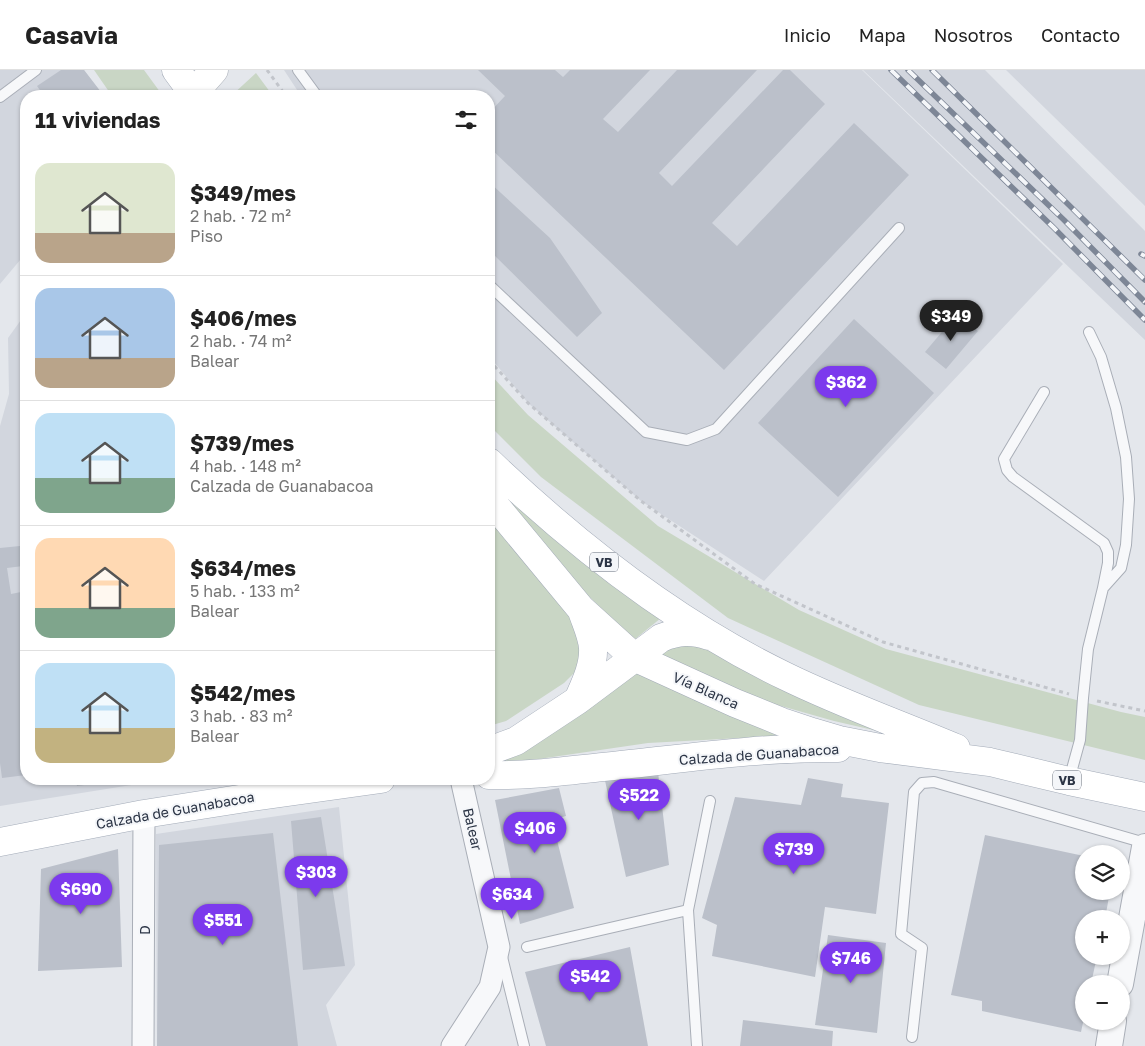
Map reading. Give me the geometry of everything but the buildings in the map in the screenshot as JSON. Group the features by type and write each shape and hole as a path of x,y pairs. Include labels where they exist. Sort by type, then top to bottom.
{"main road":[{"path":"176,70 190,90"},
{"path":"198,90 214,70"},
{"name":"Vía Blanca","path":"495,467 576,539 631,582 730,647 784,676 830,697 990,762"},
{"name":"Vía Blanca","path":"495,505 581,609 634,657 735,703 821,735 880,748 990,762 1145,797"},
{"path":"578,700 589,675 593,649 581,609"},
{"path":"495,749 516,741 578,700 661,638 674,632 706,635 730,647"},
{"name":"Calzada de Guanabacoa","path":"495,775 576,770 764,751 820,748 880,748"},
{"name":"Calzada de Guanabacoa","path":"0,842 144,814 251,788 292,785"}],"street":[{"name":"Balear","path":"452,1046 490,987 500,947 462,785"},
{"name":"D","path":"143,1046 144,814"},
{"path":"1122,975 1145,847"},
{"path":"1108,1046 1111,1030"}],"lane":[{"path":"0,97 36,70"},
{"path":"298,70 313,90"},
{"path":"495,291 646,432 687,440 716,429 899,228"},
{"path":"1089,332 1102,357 1116,408 1126,457 1129,499 1126,545 1121,568 1103,588"},
{"path":"1044,392 1004,459 1006,470 1104,543 1108,552 1103,588 1088,649 1080,740 1069,781"},
{"path":"912,1037 922,948 901,934 914,792 922,782 934,782 1145,843"},
{"path":"697,1046 688,910 710,801"},
{"path":"527,947 688,910"},
{"path":"500,947 524,1046"}],"path":[{"path":"267,70 282,90"},
{"path":"495,366 528,402 641,501 754,584 883,642 1083,698 1145,711"}],"shaded area":[{"path":"0,70 84,70 99,90 20,90 20,260 0,284"},
{"path":"284,70 862,70 1063,264 764,581 641,501 528,403 495,363 495,90 297,90"},
{"path":"863,70 985,70 1145,231 1145,340"},
{"path":"1006,70 1145,70 1145,206"},
{"path":"20,321 20,785 131,785 0,806 0,426 9,394 8,338"},
{"path":"339,807 355,965 326,1005 337,1046 157,1046 156,834"}],"green space":[{"path":"94,70 144,70 159,90 108,90"},
{"path":"256,73 269,90 238,90"},
{"path":"495,379 528,415 658,526 799,610 886,649 1145,717 1145,760 919,705 728,618 541,477 495,431"},
{"path":"495,478 661,618 634,640 570,578 495,490"},
{"path":"495,525 576,619 581,659 576,671 564,683 506,721 495,724"},
{"path":"684,642 704,648 758,677 908,738 834,721 767,702 656,655"},
{"path":"633,670 779,736 648,743 495,765 495,763"}],"railway":[{"path":"891,70 1054,228 1145,320"},
{"path":"908,70 1064,220 1145,302"},
{"path":"932,70 1145,280"},
{"path":"1141,254 1145,256"}]}
